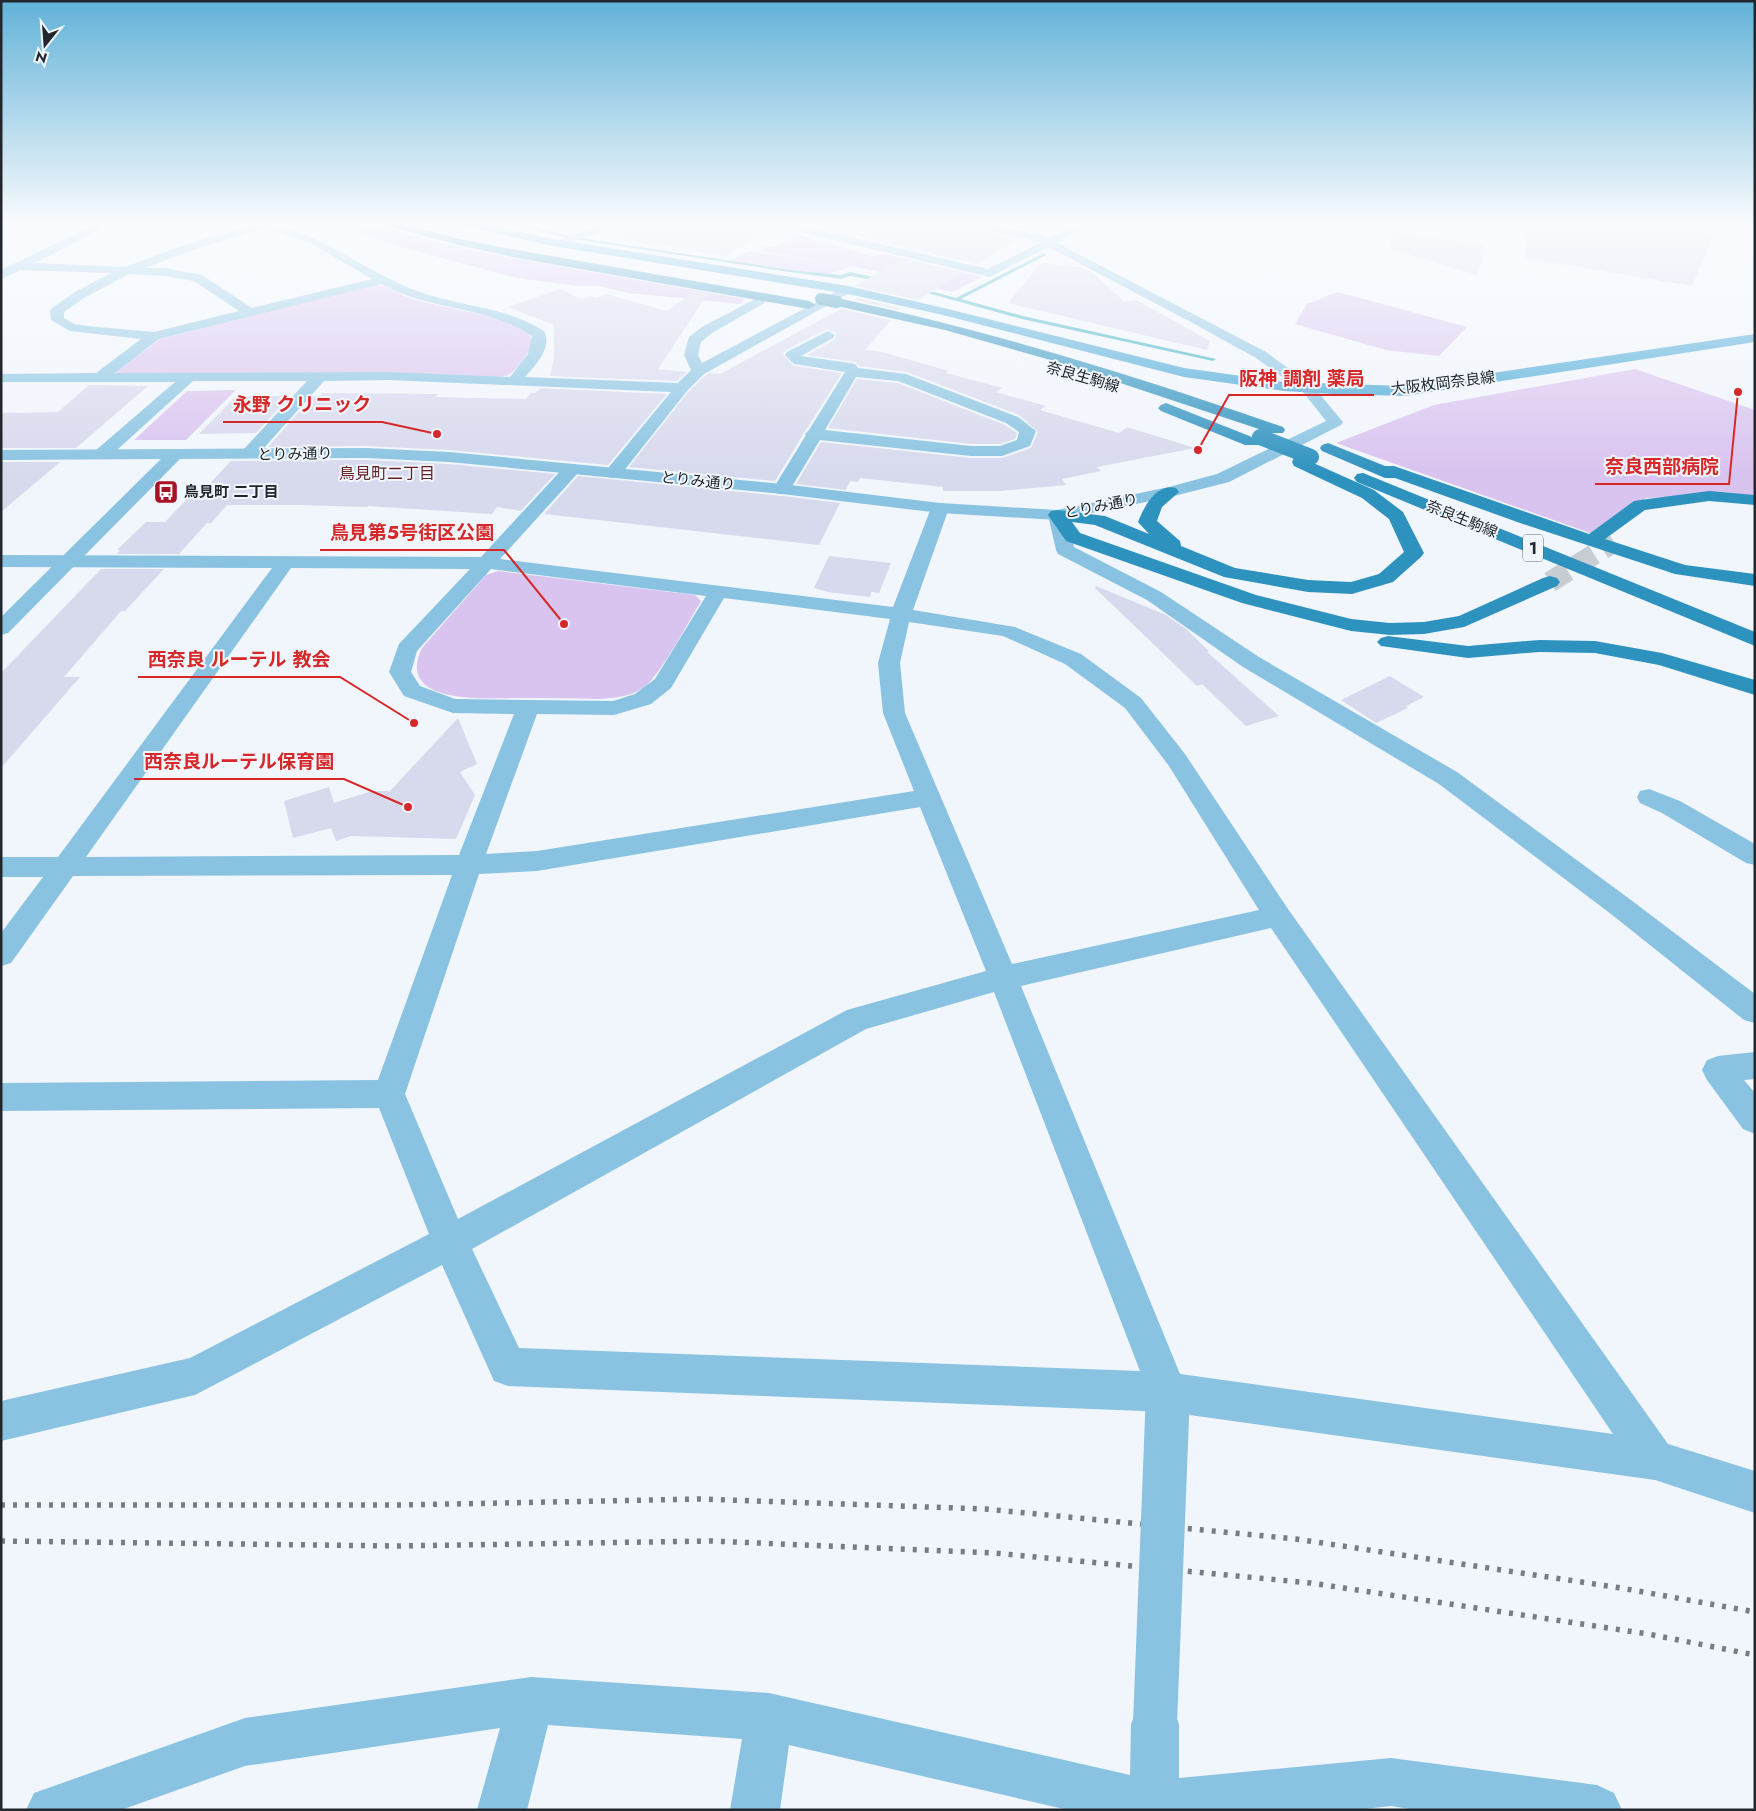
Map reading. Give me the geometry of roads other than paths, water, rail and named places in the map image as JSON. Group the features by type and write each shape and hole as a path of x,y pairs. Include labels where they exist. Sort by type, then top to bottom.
{"main road":[{"name":"奈良生駒線","path":"836,306 1122,388 1206,425 1313,456 1755,622"},
{"name":"奈良生駒線","path":"840,306 965,331 1146,383 1277,430 1313,456 1755,640"},
{"name":"大阪枚岡奈良線","path":"919,306 1185,372 1258,385 1356,392 1405,391 1755,338"},
{"path":"1170,492 1154,505 1147,522 1170,544 1231,573 1308,586 1352,588 1386,578 1414,553 1397,516 1313,456"},
{"path":"1313,456 1526,519 1682,570 1755,580"},
{"path":"1597,536 1640,505 1709,496 1755,500"},
{"path":"1614,542 1649,514 1717,505 1755,509"},
{"path":"1057,515 1099,520 1304,602 1360,615 1387,618 1446,615 1478,607 1544,579 1464,621 1424,628 1390,629 1351,625 1249,599"},
{"path":"1057,515 1073,537 1249,599 1308,623 1404,645 1468,652 1539,646 1595,647 1662,659 1722,676 1755,688"}],"street":[{"path":"65,306 58,311 58,320 70,326 87,330 154,336 275,306"},
{"path":"238,306 248,312"},
{"path":"458,306 500,315 526,324 539,334 540,346 534,357 514,381"},
{"path":"699,371 691,355 694,340 707,330 753,306"},
{"path":"613,473 682,388 699,371 820,306"},
{"path":"1169,306 1261,355 1308,390"},
{"path":"828,335 792,355 799,361 850,367 852,372"},
{"path":"99,378 154,336"},
{"path":"814,434 971,451 1002,451 1024,443 1028,432 1012,420 901,377 852,372"},
{"path":"782,489 852,372"},
{"path":"1,378 388,376 682,388"},
{"path":"101,455 189,377"},
{"path":"249,454 319,377"},
{"name":"とりみ通り","path":"1,456 366,453 449,457 782,489 940,508 1057,515 1170,492 1223,478 1335,422 1308,390"},
{"path":"1,629 174,456"},
{"path":"572,469 407,648 400,672 412,691 453,706 614,708 643,699 662,683 718,592"},
{"path":"940,508 902,614 889,663 894,713 930,797 1168,1392 1155,1724 1154,1807"},
{"path":"1057,515 1066,550 1154,596 1251,662 1448,778 1620,907 1755,1012"},
{"path":"1,561 486,563 902,614 1008,631 1073,659 1133,703 1177,760 1278,916 1655,1460"},
{"path":"1,955 286,562"},
{"path":"528,707 469,865 389,1094 450,1242 508,1367 1168,1392 1655,1460 1755,1492"},
{"path":"1,867 469,865 537,861 930,797"},
{"path":"1649,797 1671,807 1755,856"},
{"path":"1,1421 195,1376 450,1242 858,1019 1003,978 1278,916"},
{"path":"1755,1065 1718,1070 1755,1119"},
{"path":"1,1097 389,1094"},
{"path":"502,1810 531,1700"},
{"path":"51,1810 245,1742 531,1700 769,1718 1154,1807 1391,1782 1597,1810"},
{"path":"755,1810 769,1718"}],"waterway":[{"path":"979,306 1022,317 1213,359"}],"tunnel":[{"path":"1550,582 1614,542"}],"railway":[{"path":"1,1505 401,1505 700,1499 985,1509 1296,1539 1621,1588 1755,1612"},
{"path":"1,1541 395,1546 711,1541 994,1553 1311,1583 1648,1634 1755,1655"}],"place":[{"name":"奈良西部病院","path":"1738,392"},
{"name":"永野 クリニック","path":"437,434"},
{"name":"阪神 調剤 薬局","path":"1198,450"},
{"name":"鳥見町 二丁目","path":"166,492"},
{"name":"鳥見第5号街区公園","path":"564,624"},
{"name":"西奈良 ルーテル 教会","path":"414,723"},
{"name":"西奈良ルーテル保育園","path":"408,807"}],"district":[{"name":"鳥見町二丁目","path":"387,473"}]}
